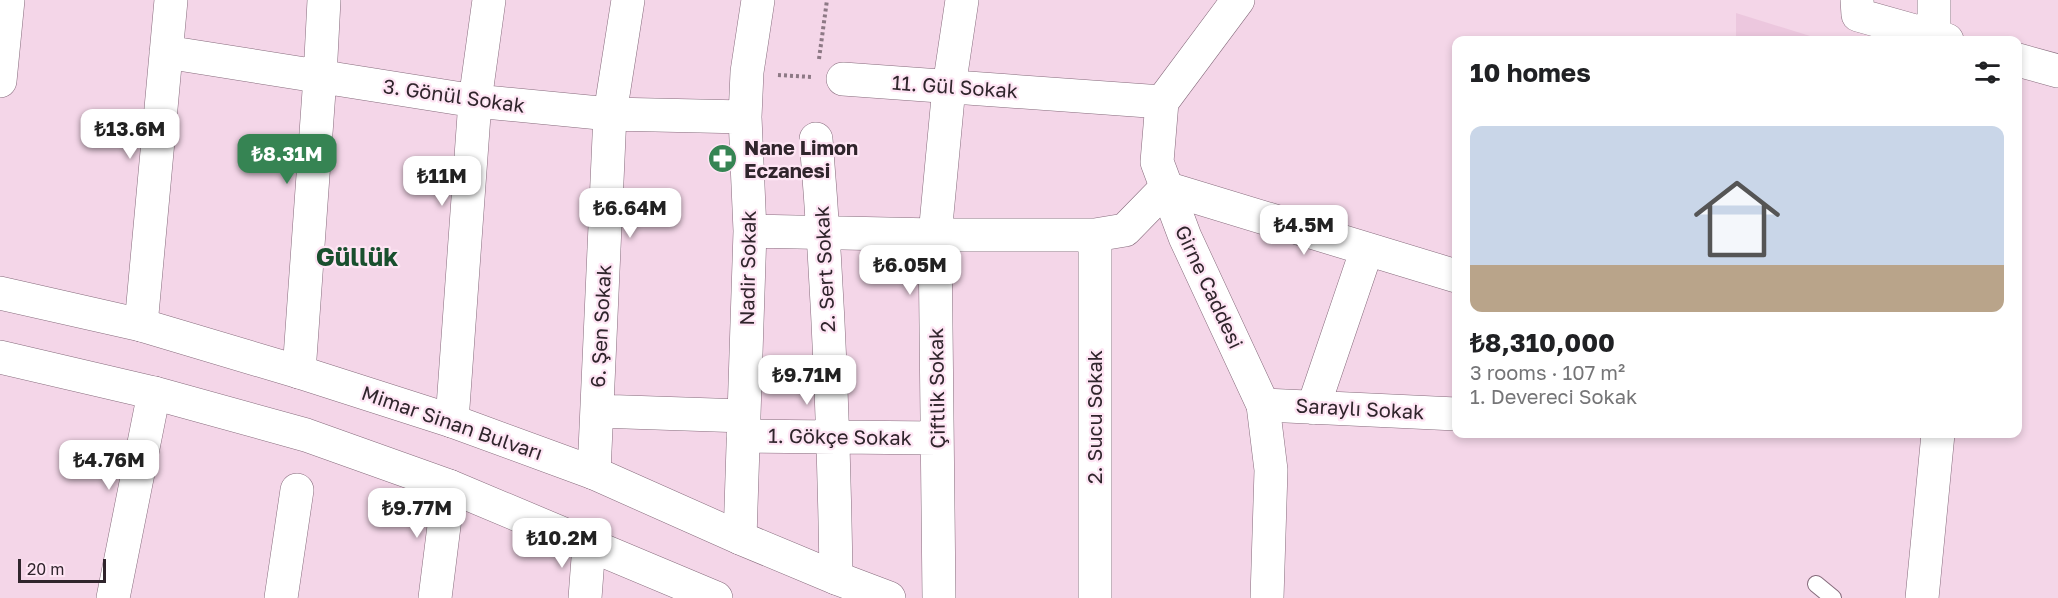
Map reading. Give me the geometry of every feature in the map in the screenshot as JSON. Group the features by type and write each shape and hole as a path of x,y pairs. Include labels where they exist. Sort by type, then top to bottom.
{"street":[{"path":"0,81 8,0"},
{"path":"141,325 171,0"},
{"path":"299,372 324,0"},
{"path":"452,421 475,101 489,0"},
{"name":"6. Şen Sokak","path":"594,473 610,114 628,0"},
{"name":"Nadir Sokak","path":"740,538 750,231 745,117 747,72 758,0"},
{"name":"Çiftlik Sokak","path":"939,598 935,235 949,87 962,0"},
{"path":"1162,102 1238,0"},
{"path":"1857,0 1858,15 1930,36"},
{"path":"1934,0 1940,36"},
{"name":"3. Gönül Sokak","path":"166,52 475,101 610,114 745,117"},
{"path":"2022,61 2058,71"},
{"name":"11. Gül Sokak","path":"843,79 1162,102"},
{"name":"Girne Caddesi","path":"1162,102 1157,162 1185,237 1263,405 1271,470 1267,598"},
{"name":"2. Sert Sokak","path":"816,139 824,233 834,437 836,578"},
{"path":"750,231 935,235 1095,235 1125,230 1166,188 1452,275"},
{"name":"2. Sucu Sokak","path":"1095,235 1095,598"},
{"path":"1313,408 1367,249"},
{"name":"Mimar Sinan Bulvarı","path":"0,293 141,325 452,421 594,473 740,538 889,598"},
{"path":"0,357 154,393 306,435 449,486 716,598"},
{"path":"114,598 154,393"},
{"name":"Saraylı Sokak","path":"1263,405 1452,412"},
{"name":"1. Gökçe Sokak","path":"597,411 834,437 937,438"},
{"path":"1922,598 1938,438"},
{"path":"435,598 449,486"},
{"path":"281,598 297,490"},
{"path":"585,598 589,545"}],"lane":[{"path":"1816,584 1833,598"}],"path":[{"path":"747,72 843,79"}],"shaded area":[{"path":"1736,13 1810,36 1736,36"}],"place":[{"name":"Nane Limon Eczanesi","path":"723,159"}],"district":[{"name":"Güllük","path":"357,257"}]}
